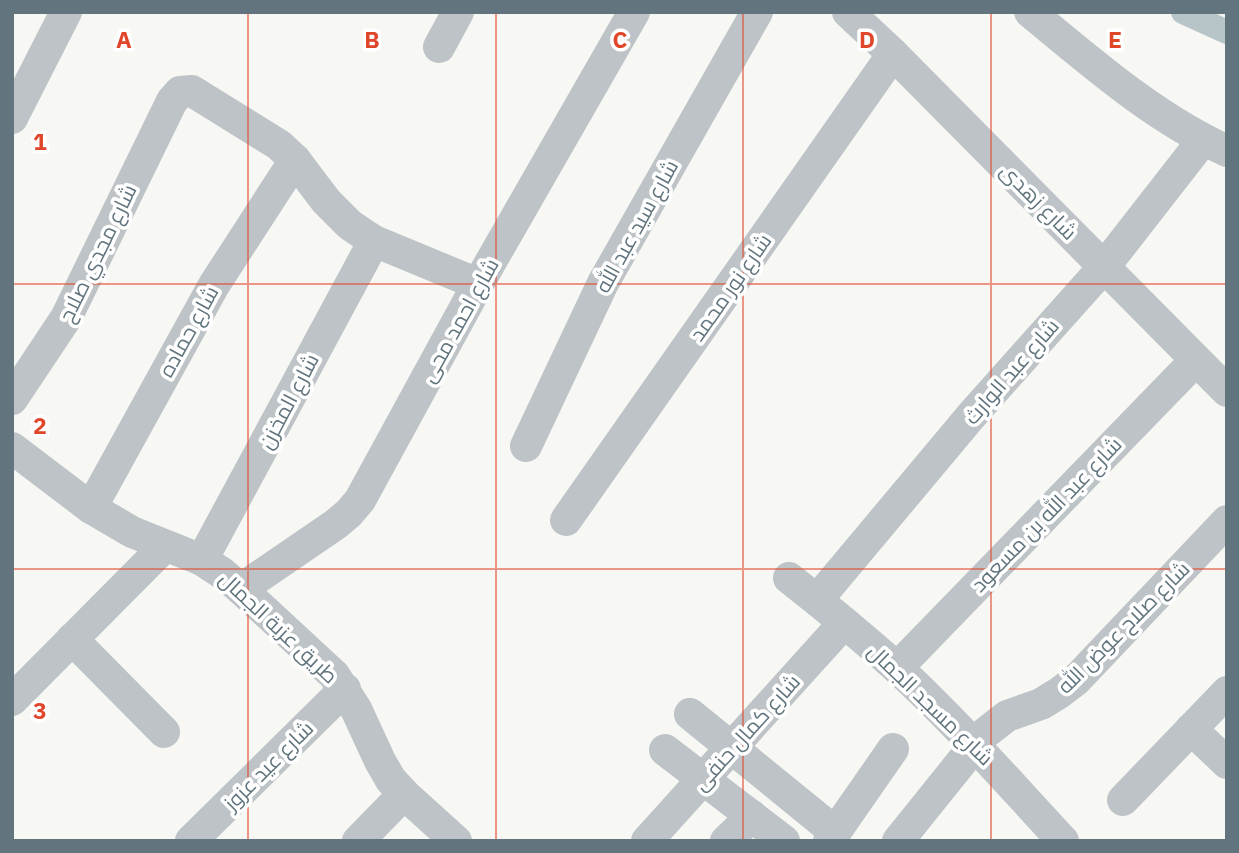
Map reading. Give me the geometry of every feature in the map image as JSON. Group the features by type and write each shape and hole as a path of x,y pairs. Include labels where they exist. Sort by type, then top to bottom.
{"street":[{"path":"12,118 66,12"},
{"path":"439,47 458,12"},
{"name":"شارع احمد محى","path":"241,589 336,524 360,500 478,284 634,12"},
{"name":"شارع سيد عبد الله","path":"526,446 603,283 757,12"},
{"name":"شارع زهدى","path":"848,12 893,54 1227,391"},
{"path":"1030,12 1108,76 1170,121 1215,146"},
{"name":"شارع نور محمد","path":"566,520 893,54"},
{"name":"شارع مجدي صلاح","path":"12,399 65,318 172,101 180,92 192,91 279,145 295,160"},
{"name":"شارع عبد الوارث","path":"817,600 971,416 1215,146"},
{"path":"295,160 326,201 350,225 374,241 478,284"},
{"name":"شارع حماده","path":"91,508 214,285 295,160"},
{"name":"شارع المخزن","path":"202,560 374,241"},
{"name":"شارع عبد الله بن مسعود","path":"897,668 1196,360"},
{"name":"طريق عزبة الجمال","path":"12,449 91,508 132,532 202,560 241,589 334,675 345,689 391,779 456,841"},
{"name":"شارع صلاح عوض الله","path":"898,841 984,734 1001,720 1041,704 1076,680 1227,521"},
{"path":"12,700 164,546"},
{"name":"شارع مسجد الجمال","path":"789,578 897,668 975,745 1063,841"},
{"name":"شارع كمال حنفى","path":"647,841 844,622"},
{"path":"72,639 164,732"},
{"name":"شارع عيد عزوز","path":"202,837 345,689"},
{"path":"1123,800 1227,692"},
{"path":"690,714 832,836 893,749"},
{"path":"1191,729 1227,763"},
{"path":"665,750 784,841"},
{"path":"358,841 404,794"},
{"path":"726,841 752,816"}],"waterway":[{"path":"1183,12 1227,32"}]}
